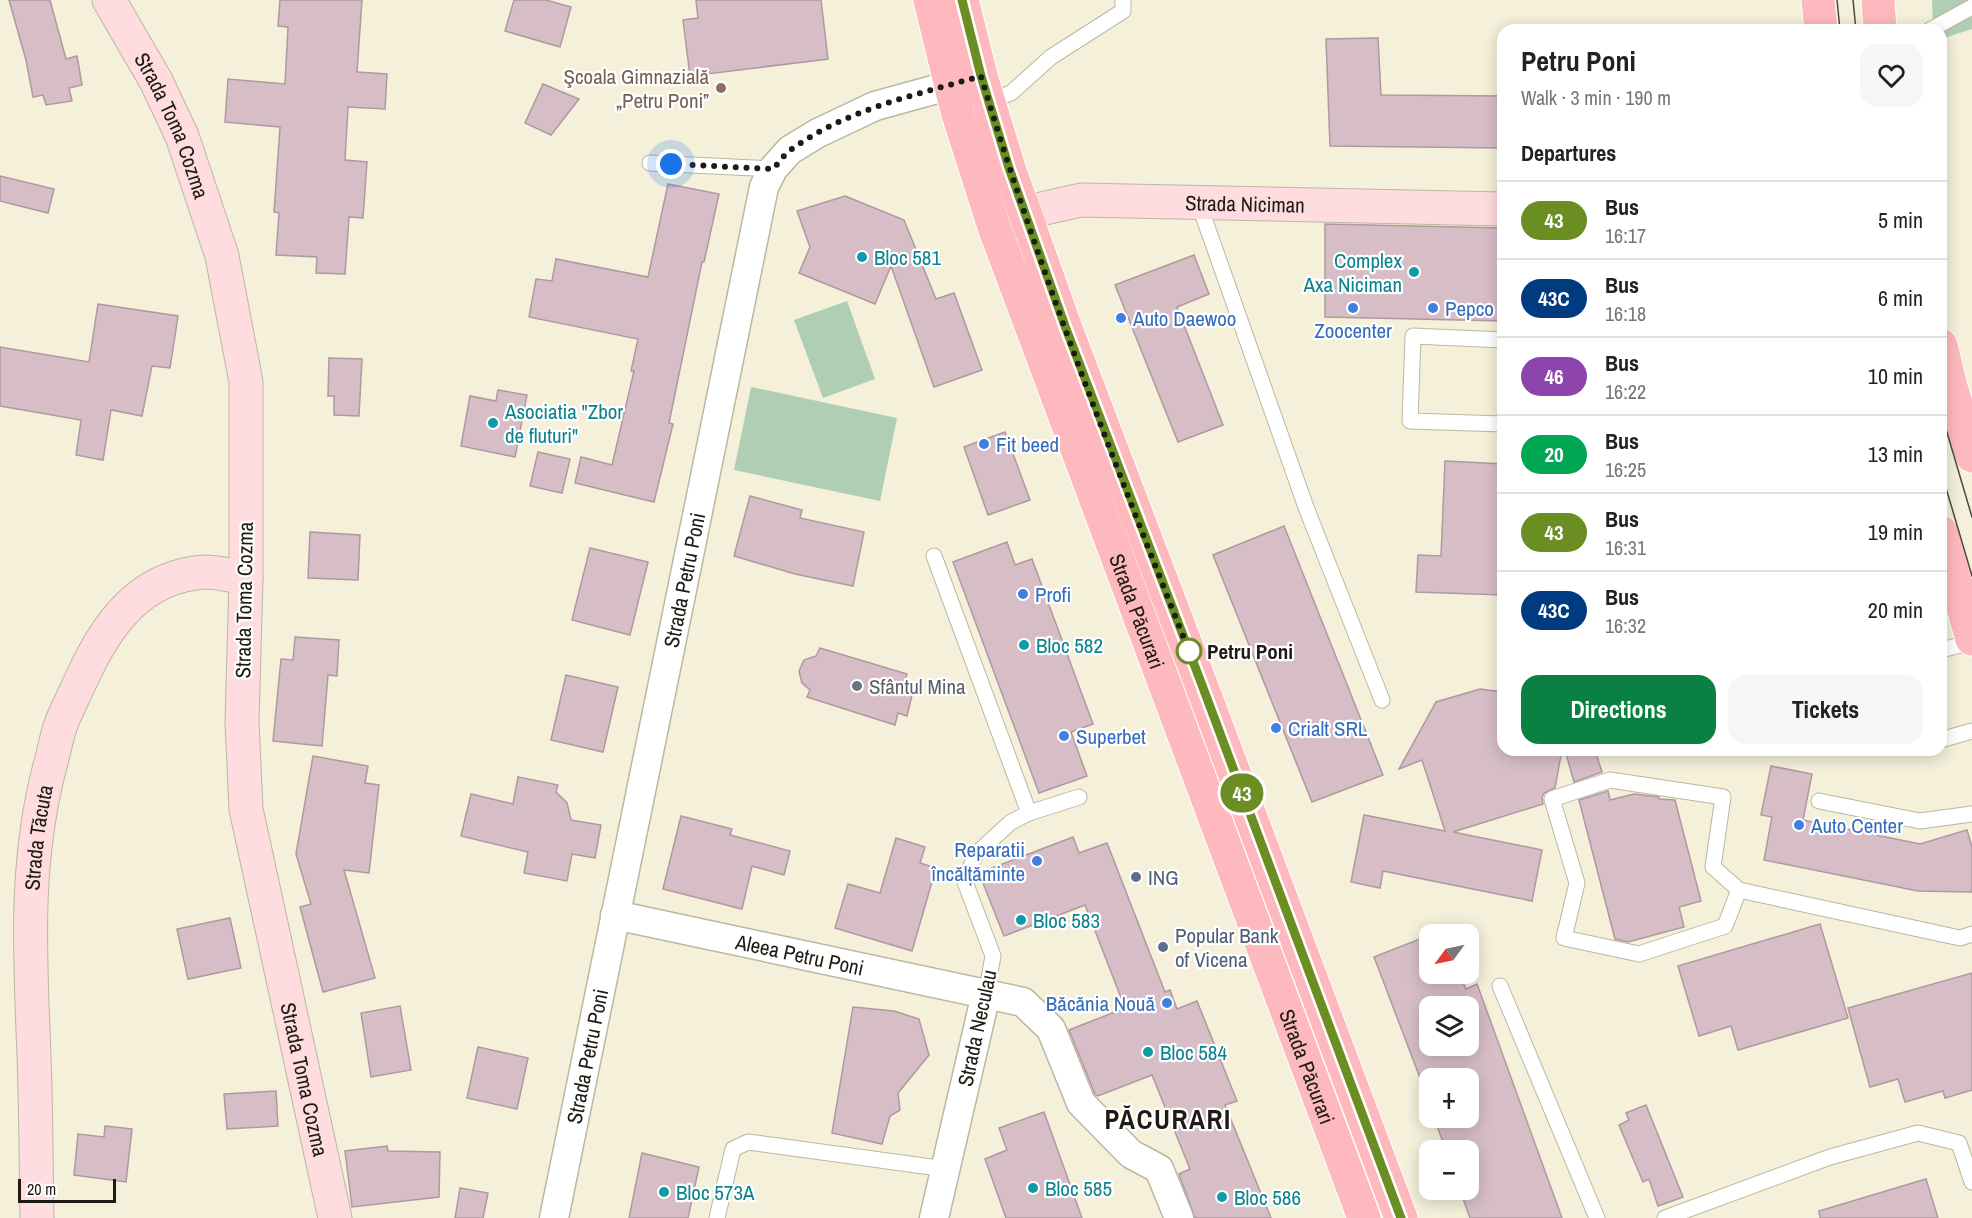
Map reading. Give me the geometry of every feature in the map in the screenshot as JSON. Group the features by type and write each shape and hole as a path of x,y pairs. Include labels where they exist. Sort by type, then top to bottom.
{"main road":[{"name":"Strada Păcurari","path":"930,0 954,98 994,227 1364,1218"},
{"name":"Strada Păcurari","path":"962,0 985,89 1065,326 1401,1218"},
{"path":"1818,0 1820,24"},
{"path":"1878,0 1880,24"},
{"path":"1947,391 1972,456"},
{"path":"1947,553 1972,641"}],"street":[{"name":"Strada Toma Cozma","path":"109,0 156,81 182,136 222,256 246,382 246,578 242,722 246,809 335,1218"},
{"name":"Strada Petru Poni","path":"554,1218 764,187 773,169 790,150 828,128 875,106 954,98 985,89"},
{"name":"Strada Niciman","path":"994,227 1041,209 1082,200 1497,209"},
{"name":"Strada Tăcuta","path":"37,1218 30,886 35,835 43,790 62,720 92,656 112,624 127,606 156,585 178,576 207,572 246,578"},
{"name":"Aleea Petru Poni","path":"615,915 1023,1002 1051,1029 1082,1103 1131,1154 1159,1169 1179,1218"},
{"name":"Strada Neculau","path":"933,1218 986,994"}],"lane":[{"path":"985,89 1011,93 1052,57 1123,11 1123,0"},
{"path":"1941,24 1972,7"},
{"path":"650,163 773,169"},
{"path":"1199,204 1307,510 1382,700"},
{"path":"1497,340 1413,336 1410,421 1497,424"},
{"path":"934,556 1029,813"},
{"path":"1947,648 1972,641"},
{"path":"1947,738 1972,731"},
{"path":"1738,890 1725,926 1639,954 1564,938 1577,883 1552,799 1610,780 1723,797 1713,867 1738,890 1960,938 1972,934"},
{"name":"Strada Neculau","path":"986,994 993,956 965,882 975,855 1011,822 1029,813 1079,797"},
{"path":"1819,801 1920,821 1972,813"},
{"path":"1500,986 1597,1218"},
{"path":"1665,1218 1830,1157 1918,1132 1959,1143 1972,1182"},
{"path":"717,1218 733,1149 748,1142 946,1169"}],"green space":[{"path":"1932,0 1972,0 1972,29 1947,37 1947,24 1933,24"},
{"path":"847,301 875,379 823,398 794,320"},
{"path":"751,387 897,418 880,501 734,470"}],"building":[{"path":"9,0 50,0 66,59 77,56 82,85 69,88 72,101 46,105 43,95 33,97 26,60"},
{"path":"280,0 362,0 357,72 387,74 385,109 348,107 345,160 367,162 363,218 349,217 345,274 316,273 317,257 276,255 279,213 274,212 280,127 225,122 228,79 285,84 288,27 278,26"},
{"path":"514,0 546,0 571,7 560,47 505,31"},
{"path":"696,0 821,0 828,59 690,76 683,20 698,18"},
{"path":"1378,38 1381,95 1497,96 1497,148 1330,146 1326,39"},
{"path":"543,84 579,99 551,135 525,123"},
{"path":"0,176 54,189 48,213 0,201"},
{"path":"668,184 719,194 704,262 702,262 669,423 673,424 654,502 575,483 581,457 612,465 634,371 631,371 638,339 529,317 536,279 552,281 556,259 648,277"},
{"name":"Bloc 581","path":"845,196 904,220 936,299 954,293 982,370 934,387 891,266 875,304 799,273 810,247 797,211"},
{"name":"Complex Axa Niciman","path":"1325,224 1497,228 1497,321 1325,317"},
{"path":"1194,255 1209,294 1177,307 1223,425 1178,442 1115,285"},
{"path":"98,304 178,316 170,368 152,366 142,416 111,410 103,460 76,455 81,420 0,406 0,347 89,362"},
{"path":"329,358 362,359 359,416 334,415 334,396 328,396"},
{"name":"Asociatia \"Zbor de fluturi\"","path":"498,390 527,395 515,457 461,446 470,396 496,401"},
{"path":"1005,432 1030,500 988,515 964,447"},
{"path":"538,452 570,459 562,493 530,486"},
{"path":"1445,461 1497,464 1497,595 1416,592 1418,555 1441,556"},
{"path":"750,496 802,510 800,518 864,532 853,586 795,574 734,556"},
{"path":"1284,526 1383,775 1312,802 1213,555"},
{"path":"310,532 360,535 358,580 308,578"},
{"name":"Bloc 582","path":"1007,542 1015,565 1032,559 1093,724 1071,732 1087,776 1039,793 953,562"},
{"path":"590,548 648,562 630,635 572,620"},
{"path":"295,637 339,640 337,676 328,675 322,746 273,741 281,659 293,660"},
{"name":"Sfântul Mina","path":"820,648 907,674 904,684 914,687 907,716 898,713 895,725 807,697 810,690 802,683 799,671 804,660 816,656"},
{"path":"566,675 618,687 603,752 551,740"},
{"path":"1480,689 1497,691 1497,756 1561,756 1555,788 1544,793 1543,804 1453,832 1542,850 1532,901 1383,871 1380,888 1351,882 1364,815 1445,831 1422,760 1399,769 1436,702"},
{"path":"313,756 368,766 365,783 379,785 369,873 344,870 375,978 323,992 300,907 311,904 296,854"},
{"path":"1567,756 1597,756 1602,772 1574,782"},
{"name":"Auto Center","path":"1771,766 1812,774 1803,820 1920,844 1967,830 1972,847 1972,892 1918,891 1764,860 1772,817 1761,815"},
{"path":"518,777 558,785 556,792 567,803 571,820 601,825 595,858 572,854 567,881 524,873 528,852 461,836 471,794 513,804"},
{"path":"1608,791 1610,800 1634,794 1675,800 1701,901 1679,907 1684,927 1628,942 1615,939 1579,800"},
{"path":"681,816 732,829 730,835 790,851 784,875 752,866 742,909 663,889"},
{"path":"1073,837 1079,853 1107,843 1165,992 1170,990 1177,1009 1197,1001 1237,1101 1225,1105 1271,1218 1195,1218 1179,1174 1190,1169 1152,1075 1098,1096 1095,1094 1069,1030 1125,1008 1085,905 1004,936 979,873"},
{"path":"896,838 925,847 920,863 936,868 912,951 835,928 848,884 880,893"},
{"path":"230,918 241,968 188,979 177,929"},
{"path":"1820,924 1848,1018 1738,1050 1731,1026 1699,1036 1678,966"},
{"path":"1419,939 1419,984 1464,984 1466,989 1477,984 1562,1218 1470,1218 1464,1200 1479,1200 1479,1140 1442,1140 1438,1128 1479,1128 1479,1068 1419,1068 1419,1075 1374,957"},
{"path":"1972,973 1972,1090 1945,1098 1943,1091 1905,1102 1898,1079 1870,1087 1848,1008"},
{"path":"400,1006 411,1070 371,1077 361,1013"},
{"path":"853,1007 894,1011 919,1019 929,1055 898,1093 900,1110 890,1116 882,1144 832,1133"},
{"path":"478,1047 528,1058 517,1109 467,1098"},
{"path":"276,1091 278,1126 227,1129 224,1094"},
{"path":"1646,1105 1683,1197 1658,1206 1649,1179 1643,1182 1619,1125 1629,1120 1626,1113"},
{"name":"Bloc 585","path":"1044,1112 1082,1218 1006,1218 985,1159 1007,1150 999,1128"},
{"path":"105,1126 132,1129 126,1182 74,1175 78,1134 104,1137"},
{"path":"387,1146 388,1151 440,1152 439,1197 352,1207 345,1151"},
{"name":"Bloc 573A","path":"642,1153 699,1167 688,1218 629,1218"},
{"path":"1926,1179 1938,1218 1820,1218 1819,1211"},
{"path":"460,1188 488,1193 483,1218 455,1218"}],"tram line":[{"path":"1837,0 1839,24"},
{"path":"1853,0 1855,24"},
{"path":"1947,432 1972,517"},
{"path":"1947,491 1972,576"}],"bus line":[{"name":"43","path":"962,0 981,76 1009,168 1065,326 1401,1218"}],"place":[{"name":"Şcoala Gimnazială „Petru Poni”","path":"721,88"},
{"name":"Bloc 581","path":"862,257"},
{"name":"Complex Axa Niciman","path":"1414,272"},
{"name":"Zoocenter","path":"1353,308"},
{"name":"Pepco","path":"1433,308"},
{"name":"Auto Daewoo","path":"1121,318"},
{"name":"Asociatia \"Zbor de fluturi\"","path":"493,423"},
{"name":"Fit beed","path":"984,444"},
{"name":"Profi","path":"1023,594"},
{"name":"Bloc 582","path":"1024,645"},
{"name":"Petru Poni","path":"1189,651"},
{"name":"Sfântul Mina","path":"857,686"},
{"name":"Crialt SRL","path":"1276,728"},
{"name":"Superbet","path":"1064,736"},
{"name":"Auto Center","path":"1799,825"},
{"name":"Reparatii încălțăminte","path":"1037,861"},
{"name":"ING","path":"1136,877"},
{"name":"Bloc 583","path":"1021,920"},
{"name":"Popular Bank of Vicena","path":"1163,947"},
{"name":"Băcănia Nouă","path":"1167,1003"},
{"name":"Bloc 584","path":"1148,1052"},
{"name":"Bloc 585","path":"1033,1188"},
{"name":"Bloc 573A","path":"664,1192"},
{"name":"Bloc 586","path":"1222,1197"}],"district":[{"name":"PĂCURARI","path":"1168,1119"}],"route":[{"path":"671,164 773,169 790,150 818,133 875,106 981,76 1009,168 1065,326 1189,651"}]}
